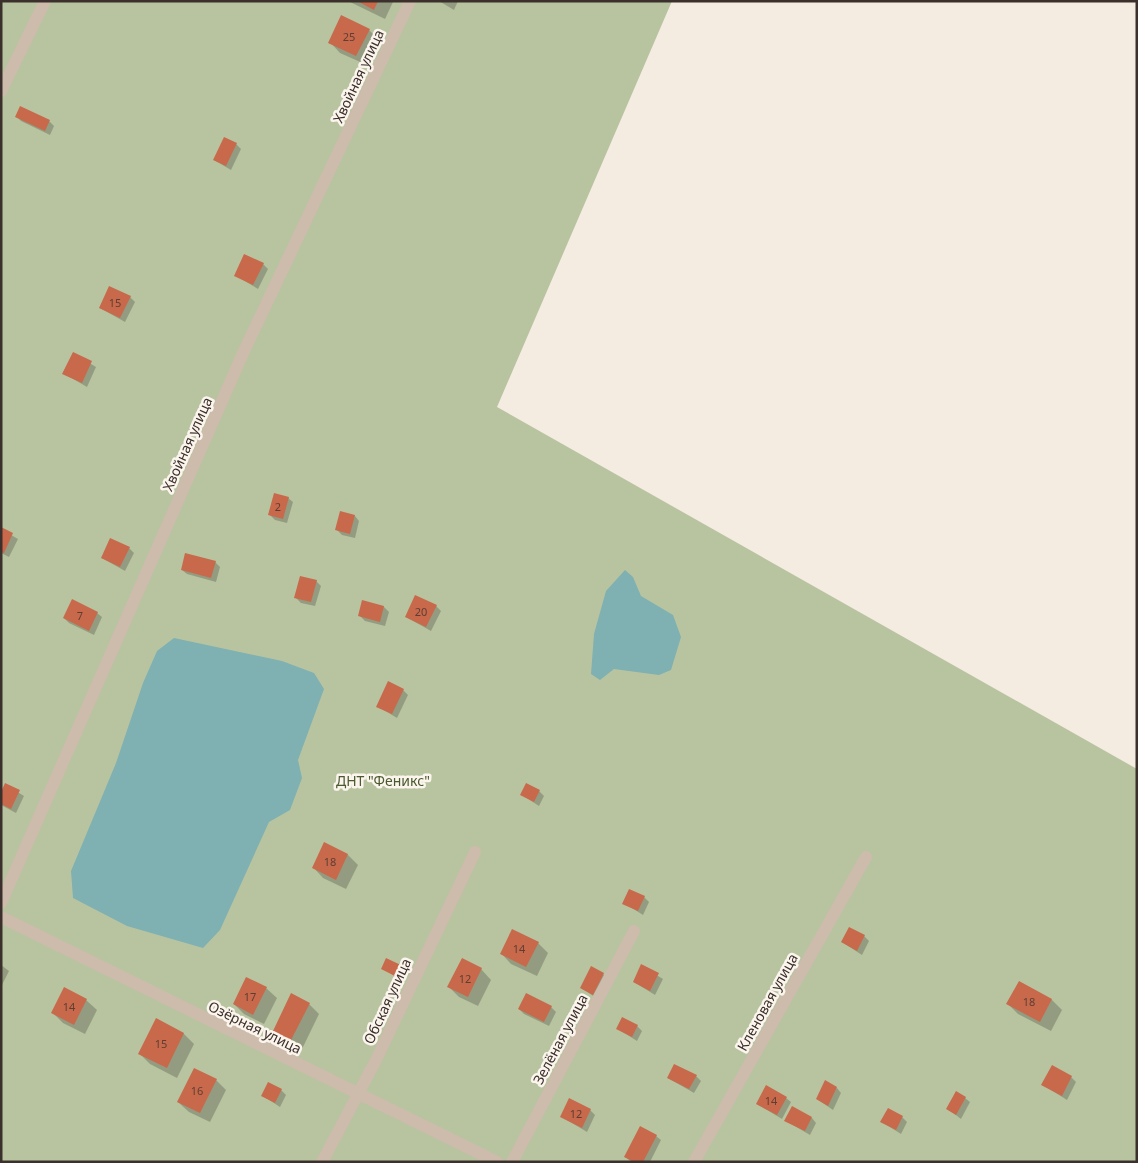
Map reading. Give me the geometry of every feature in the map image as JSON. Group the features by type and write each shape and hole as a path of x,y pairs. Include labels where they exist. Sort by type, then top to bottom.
{"street":[{"path":"1,90 45,1"},
{"name":"Хвойная улица","path":"1,903 244,351 410,1"},
{"name":"Обская улица","path":"322,1162 375,1062 475,852"},
{"name":"Кленовая улица","path":"694,1162 866,857"},
{"name":"Озёрная улица","path":"1,917 497,1162"},
{"name":"Зелёная улица","path":"512,1162 634,931"}],"green space":[{"name":"ДНТ \"Феникс\"","path":"1,1 672,1 497,407 1137,769 1137,1162 1,1162"}],"water":[{"path":"625,570 633,577 641,596 673,615 681,637 671,670 659,675 614,669 600,680 591,674 594,634 606,591"},
{"path":"174,638 282,661 314,673 324,689 298,760 302,778 290,810 269,822 220,930 203,948 127,926 73,898 71,871 116,763 143,683 157,651"}],"building":[{"path":"357,1 378,1 374,10"},
{"path":"341,15 370,29 356,56 328,43"},
{"path":"20,106 50,120 45,131 15,117"},
{"path":"224,137 237,143 226,166 213,160"},
{"path":"244,254 264,263 253,285 234,276"},
{"path":"109,286 131,296 120,318 99,308"},
{"path":"73,352 92,361 82,383 62,374"},
{"path":"274,493 289,497 283,519 268,515"},
{"path":"340,511 355,515 350,534 335,530"},
{"path":"1,527 13,533 4,553 1,552"},
{"path":"110,538 130,547 120,567 101,558"},
{"path":"185,553 216,561 211,578 181,570"},
{"path":"300,576 317,580 311,602 294,598"},
{"path":"415,595 437,605 426,627 405,617"},
{"path":"72,599 98,612 89,631 63,618"},
{"path":"362,600 384,606 380,622 358,616"},
{"path":"388,681 404,689 392,714 376,707"},
{"path":"5,783 20,790 11,809 1,804 1,792"},
{"path":"526,783 540,790 534,802 520,795"},
{"path":"324,842 348,854 336,880 312,868"},
{"path":"629,889 645,896 638,911 622,904"},
{"path":"849,927 865,935 857,951 841,942"},
{"path":"512,929 539,942 526,967 500,954"},
{"path":"386,958 405,967 399,978 381,969"},
{"path":"462,958 482,968 468,997 447,987"},
{"path":"641,964 659,973 650,991 633,982"},
{"path":"591,966 604,973 593,995 580,988"},
{"path":"246,977 267,987 253,1015 233,1004"},
{"path":"1019,981 1052,999 1040,1022 1006,1004"},
{"path":"64,987 87,999 74,1025 51,1013"},
{"path":"291,993 310,1003 291,1040 273,1031"},
{"path":"526,993 552,1006 544,1022 518,1009"},
{"path":"622,1017 638,1025 632,1037 616,1029"},
{"path":"156,1018 184,1033 167,1068 138,1054"},
{"path":"674,1064 697,1075 689,1089 667,1078"},
{"path":"1052,1065 1072,1076 1062,1096 1041,1085"},
{"path":"194,1068 217,1079 200,1113 177,1102"},
{"path":"825,1080 837,1087 828,1106 816,1099"},
{"path":"268,1082 282,1089 275,1103 261,1096"},
{"path":"766,1085 787,1097 777,1115 756,1104"},
{"path":"956,1091 966,1097 956,1115 946,1109"},
{"path":"569,1098 591,1109 582,1128 560,1117"},
{"path":"792,1106 812,1117 805,1131 784,1121"},
{"path":"888,1108 903,1116 896,1130 880,1122"},
{"path":"640,1126 657,1135 643,1162 634,1162 624,1157"}]}
